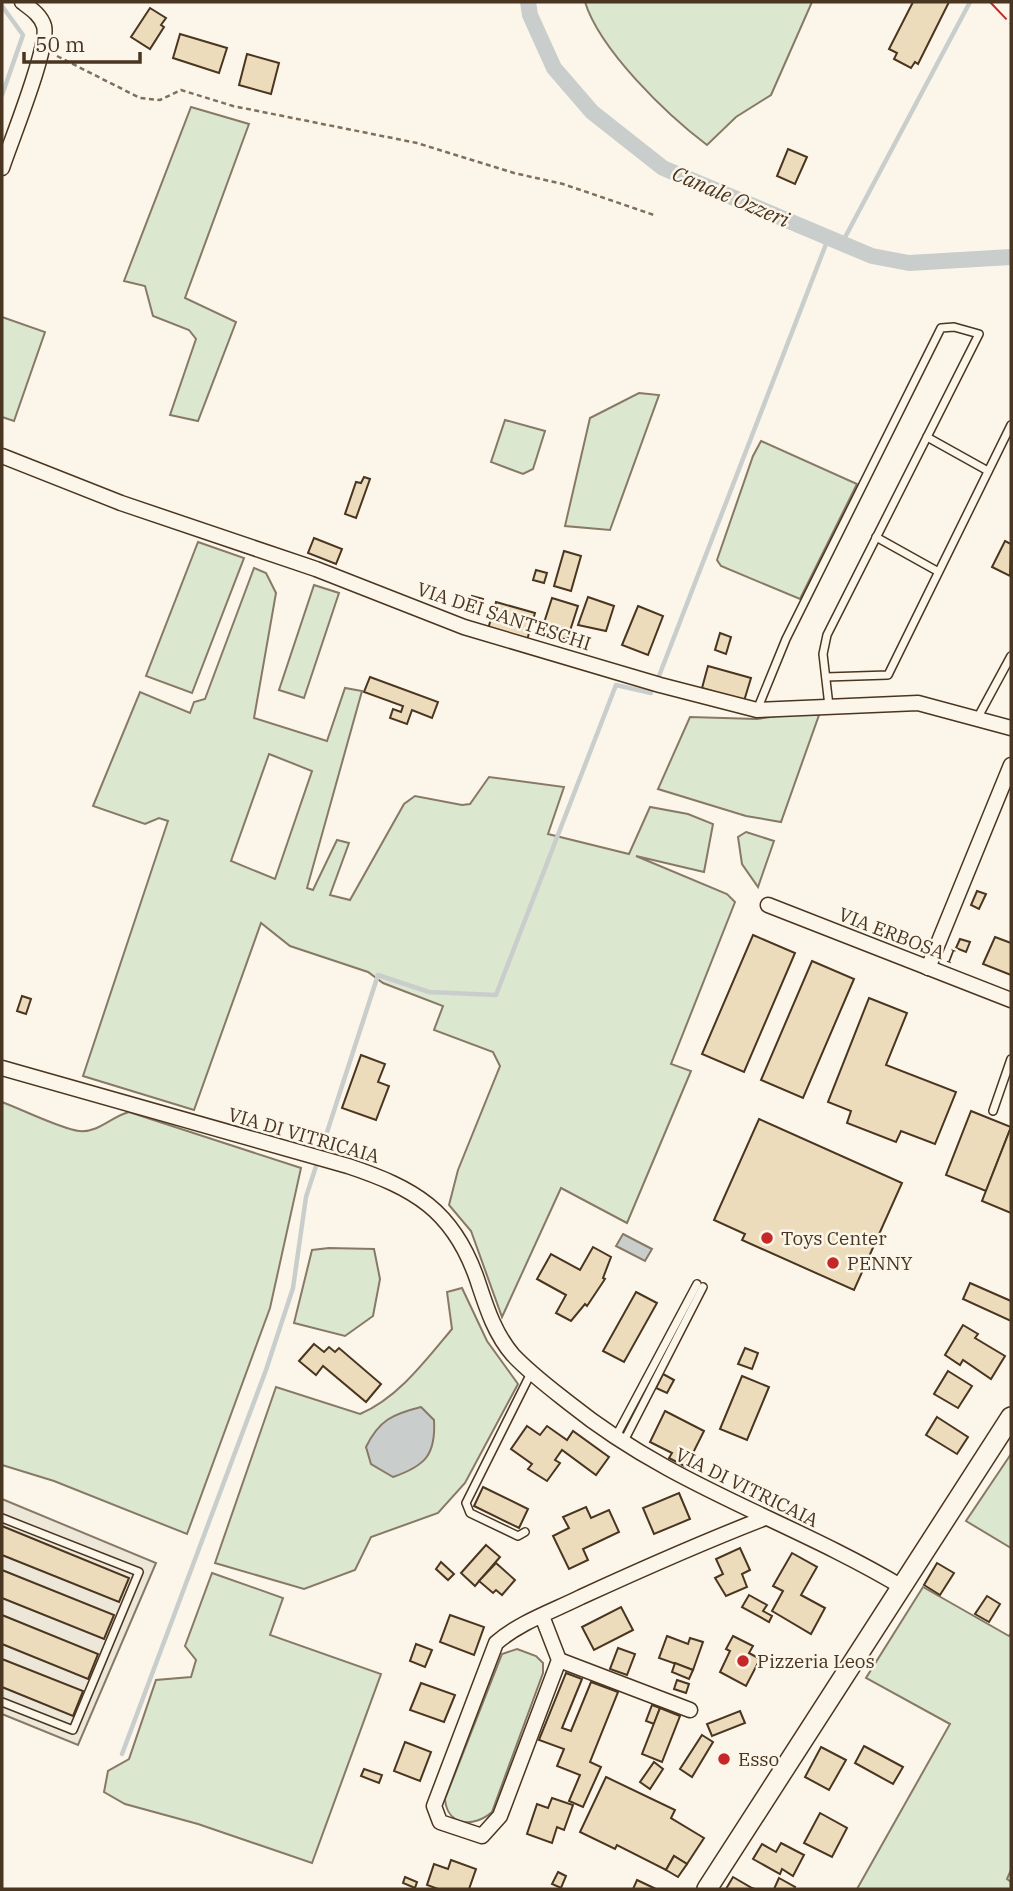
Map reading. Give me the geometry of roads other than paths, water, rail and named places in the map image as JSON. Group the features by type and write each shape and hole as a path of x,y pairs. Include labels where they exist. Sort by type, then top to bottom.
{"main road":[{"path":"707,1889 1010,1422"}],"street":[{"path":"2,168 42,49 45,27 37,13 22,2"},
{"name":"VIA DEI SANTESCHI","path":"2,456 121,503 316,569 464,626 589,665 757,710 918,703 1011,727"},
{"path":"928,968 1011,765"},
{"name":"VIA ERBOSA I","path":"768,905 1011,1000"},
{"name":"VIA DI VITRICAIA","path":"2,1068 383,1178 437,1210 457,1237 475,1274 494,1328 531,1373 619,1441 677,1476 902,1587"},
{"path":"542,1616 559,1660 500,1816 481,1836 440,1822 434,1806 496,1643 510,1632 542,1616 693,1546 765,1518"},
{"path":"559,1660 690,1710"}],"lane":[{"path":"757,710 786,639 941,328 954,327 979,334 827,635 823,654 829,706"},
{"path":"826,677 888,675 1011,425"},
{"path":"927,438 988,471"},
{"path":"876,537 937,571"},
{"path":"978,717 1011,656"},
{"path":"993,1111 1011,1059"},
{"path":"619,1441 700,1285"},
{"path":"525,1532 518,1536 470,1513 466,1503 531,1373"},
{"path":"2,1518 139,1573 73,1730 2,1702"}],"waterway":[{"name":"Canale Ozzeri","path":"528,2 530,15 554,68 592,112 663,168 872,256 909,263 1011,257"},
{"path":"842,243 970,2"},
{"path":"2,6 23,35 2,95"},
{"path":"659,676 828,239"},
{"path":"122,1754 266,1370 293,1288 306,1197 378,975 429,992 496,995 616,685 651,693"}],"place":[{"name":"Toys Center","path":"767,1238"},
{"name":"PENNY","path":"833,1263"},
{"name":"Pizzeria Leos","path":"743,1661"},
{"name":"Esso","path":"724,1759"}]}
